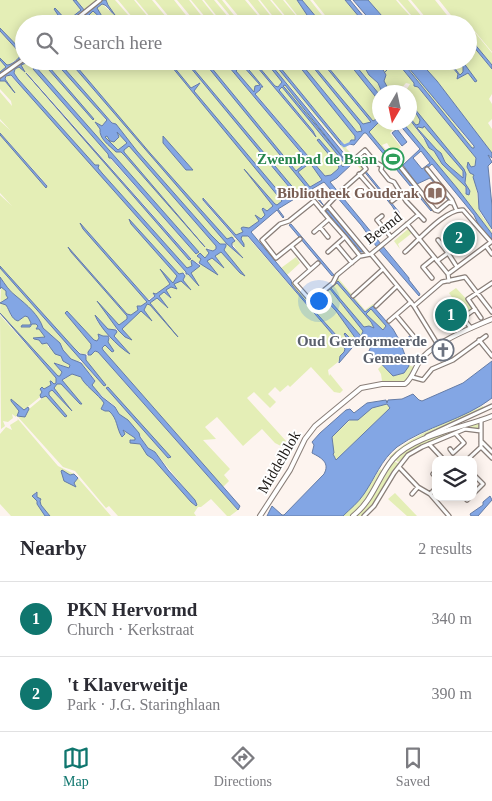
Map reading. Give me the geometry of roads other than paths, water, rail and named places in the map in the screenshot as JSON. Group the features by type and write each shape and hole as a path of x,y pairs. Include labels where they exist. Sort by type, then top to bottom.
{"street":[{"path":"81,15 100,0"},
{"path":"0,76 15,65"},
{"path":"370,194 374,192 362,172 358,157 365,150 381,166 381,170 389,180 400,188 400,194 424,220"},
{"path":"399,165 435,210 438,211 448,202 452,203"},
{"path":"427,169 452,200 456,209 465,211 491,242 448,274"},
{"path":"322,211 362,172"},
{"path":"392,201 400,194"},
{"path":"300,239 276,258 262,240 280,224 289,221 314,201 360,256 337,275 333,283 311,301 295,283 318,263"},
{"path":"328,206 411,302 438,345"},
{"path":"405,252 456,209"},
{"name":"Beemd","path":"360,256 369,254 378,248 418,215"},
{"path":"382,216 377,220 391,237"},
{"path":"314,232 329,219"},
{"path":"407,224 448,274 449,281"},
{"path":"320,226 328,237"},
{"path":"328,252 345,238"},
{"path":"438,240 457,267"},
{"path":"337,245 352,263"},
{"path":"432,278 423,268 459,246"},
{"path":"486,246 492,254"},
{"path":"292,247 310,269"},
{"path":"353,296 383,269"},
{"path":"414,306 442,282 465,277 492,312"},
{"path":"482,318 468,299 492,283"},
{"path":"376,306 397,286"},
{"path":"389,321 411,302"},
{"path":"450,323 458,317 464,317 475,309"},
{"path":"396,315 413,336"},
{"path":"464,317 471,328"},
{"path":"486,336 453,360 432,369 425,379 421,380 412,377 422,358 438,345 492,319"},
{"path":"479,340 492,356"},
{"name":"Middelblok","path":"260,516 290,470 304,439 315,426 355,391 366,386 382,384 402,385 412,377"},
{"path":"426,438 430,434 492,406"},
{"path":"353,516 369,499 395,457 406,448 426,438 492,416"},
{"path":"482,420 481,447 492,458"},
{"path":"364,516 374,506 408,455 467,428 481,431"},
{"path":"450,449 454,453 464,443 455,433"},
{"path":"481,441 492,452"},
{"path":"429,444 440,456"},
{"path":"471,456 481,447"},
{"path":"399,466 418,487 430,494 448,516"},
{"path":"477,478 483,484 477,490"},
{"path":"412,494 418,487"}],"water":[{"path":"73,0 76,0 85,11 79,15 75,15 81,10"},
{"path":"102,0 106,0 115,15 102,4 97,8 101,15 97,15 93,11 89,15 83,15"},
{"path":"297,0 302,0 314,15 307,15"},
{"path":"345,0 350,0 362,15 358,15"},
{"path":"353,0 368,0 381,15 366,15"},
{"path":"55,8 61,15 58,15"},
{"path":"0,28 15,44 15,47 0,31"},
{"path":"477,47 492,65 492,69 477,51"},
{"path":"0,58 9,65 15,61 15,63 0,74 6,67"},
{"path":"15,67 14,73 18,79 95,165 99,165 98,168 102,173 187,268 192,266 192,260 200,266 191,273 199,286 186,274 11,75 6,76 5,79 15,93 5,81 0,81 0,78"},
{"path":"34,70 39,70 199,252 196,254 109,158 108,154"},
{"path":"49,70 52,70 93,120"},
{"path":"62,70 66,70 112,123 116,124 137,151 211,235 220,244 226,244 224,250 245,276 221,252 215,256 224,268 212,258 207,261 218,275 199,263 201,259 197,256 200,253 205,258 209,253 206,249 213,251 216,249 216,246 129,146 124,152 205,247 125,156 121,152 116,152 105,142 95,122 102,126 107,120","holes":["117,132 127,143 118,150 105,137 107,136 110,141 114,142 119,137"]},
{"path":"77,70 80,70 150,153 227,239 232,237 235,241 232,243 232,246 243,258 227,244"},
{"path":"174,70 191,88 200,83 194,91 285,199 294,195 294,193 192,70 195,70 296,191 307,188 210,70 213,70 296,171 308,161 232,70 237,70 254,92 255,86 260,85 246,70 249,70 263,87 255,94 325,176 331,175 339,167 317,140 319,139 343,167 345,164 282,87 279,90 316,137 260,70 278,87 282,82 272,70 275,70 351,162 352,164 330,182 409,278 420,294 419,296 324,182 312,189 324,206 309,190 278,209 283,218 277,210 251,232 309,305 338,281 365,312 373,306 393,329 401,343 411,335 412,337 402,347 409,366 404,373 393,376 369,351 371,346 367,336 358,341 339,363 340,356 345,349 248,236 242,236 241,239 244,247 203,198 236,235 243,232 241,228 249,228 259,221 255,215 261,219 265,215 263,208 267,211 273,206 244,169 277,205 282,201","holes":["285,85 348,164 283,86","310,163 322,180 310,187 298,172","337,283 374,328 364,327 331,288","330,289 363,331 361,336 324,294","322,296 336,311 356,339 353,341 345,333 350,343 348,347 346,346 310,306","371,309 386,326 383,330 366,314"]},
{"path":"279,70 282,70 343,144 341,145"},
{"path":"302,70 306,70 357,132 362,131 360,125 315,70 318,70 363,124 371,122 328,70 330,70 372,120 372,129 369,132 433,209 431,211 366,133 354,145 349,144 351,140 355,140 355,136"},
{"path":"354,70 359,70 372,85 372,92"},
{"path":"366,70 383,70 386,75 384,81 386,85 379,85"},
{"path":"403,70 409,70 472,148 474,148 411,70 427,70 492,153 492,158 488,155 492,162 488,166 492,229 479,209 474,175 470,173 467,167 468,162 471,167 475,166 476,158 418,87 414,85"},
{"path":"455,70 460,75 463,70 469,70 477,81 475,82 468,73 457,79 458,74"},
{"path":"26,73 191,259 189,260"},
{"path":"417,112 464,169 466,174 465,183 470,191 469,195 466,194 466,187 442,164 434,151 429,148 417,129 417,128 417,125 420,120","holes":["424,126 463,171 463,178 445,162 441,153 418,127 423,128"]},
{"path":"398,130 407,142 402,146 392,133"},
{"path":"404,130 409,130 457,188 492,234 492,239 479,226 474,215 432,164 425,170 449,201 430,178 417,184 403,165 420,149","holes":["421,151 430,163 422,169 413,158"]},
{"path":"0,133 47,186 46,188 0,135"},
{"path":"163,136 193,170 186,170 163,143"},
{"path":"364,169 399,212 399,214 397,214"},
{"path":"328,210 363,251 363,252 326,211"},
{"path":"129,219 179,274 183,273 185,276 183,280 191,290 181,281 174,284 177,289 171,287 166,290 171,298 164,292 159,296 168,308 157,298 150,303 178,337 150,305 147,304 144,310 152,321 141,311 122,329 132,340 125,337 97,301 119,325 127,319 127,316 68,247 127,314 131,315 138,310 137,306 147,302 83,229 80,223 149,301 155,296 153,293 156,294 170,284 160,269 173,283 177,276 131,224"},
{"path":"291,224 334,275 332,276 289,225"},
{"path":"0,266 74,348 80,354 86,355 86,360 106,385 104,386"},
{"path":"0,277 11,292 32,310 43,328 60,343 71,359 81,363 95,381 92,385 102,397 115,407 119,414 128,420 148,448 155,452 168,470 195,500 196,506 153,459 147,455 140,444 130,443 130,440 135,440 135,438 123,430 125,434 122,437 112,414 101,409 104,403 81,377 72,374 62,380 82,404 61,384 57,384 54,388 72,411 52,390 49,392 49,395 67,416 65,417 46,396 41,398 42,392 40,389 51,385 50,381 54,384 56,383 56,378 0,313 58,376 62,372 54,363 69,368 70,365 63,361 61,356 55,354 47,343 42,344 39,340 33,338 45,337 39,329 36,329 38,326 36,324 32,324 30,327 21,327 22,325 30,325 28,317 25,316 18,321 16,320 12,317 6,305 0,303 8,298 6,291 1,287 0,289"},
{"path":"67,311 94,340 97,341 99,338 98,334 108,336 108,342 114,351 112,352 105,345 102,348 103,350 240,506 238,510 98,352 95,351 88,355 91,344 65,313"},
{"path":"95,315 108,329 116,330 117,332 114,336 130,354 120,347 100,325"},
{"path":"492,361 492,398 481,406 420,434 397,447 382,463 362,497 343,516 267,516 272,506 284,515 324,474 326,467 324,461 312,453 314,445 312,442 346,410 350,409 354,413 367,403 386,400 387,403 388,400 402,399 413,394 422,401 463,383","holes":["387,404 390,408 336,460 333,454 332,437 349,420 358,420 372,408"]},
{"path":"108,387 171,457 168,458 106,388"},
{"path":"11,399 24,410 28,407 29,409 25,417 17,416 19,411"},
{"path":"62,470 70,475 74,474 78,478 74,483 76,487 64,481"},
{"path":"37,492 37,497 41,499 41,505 50,516 45,516 32,496"},
{"path":"490,496 492,500 478,516 471,516 470,514 483,505 483,502"}],"waterway":[{"path":"341,143 344,146 353,142"}],"place":[{"name":"Zwembad de Baan","path":"393,159"},
{"name":"Bibliotheek Gouderak","path":"435,193"},
{"name":"'t Klaverweitje","path":"459,238"},
{"name":"PKN Hervormd","path":"451,315"},
{"name":"Oud Gereformeerde Gemeente","path":"443,350"}]}
